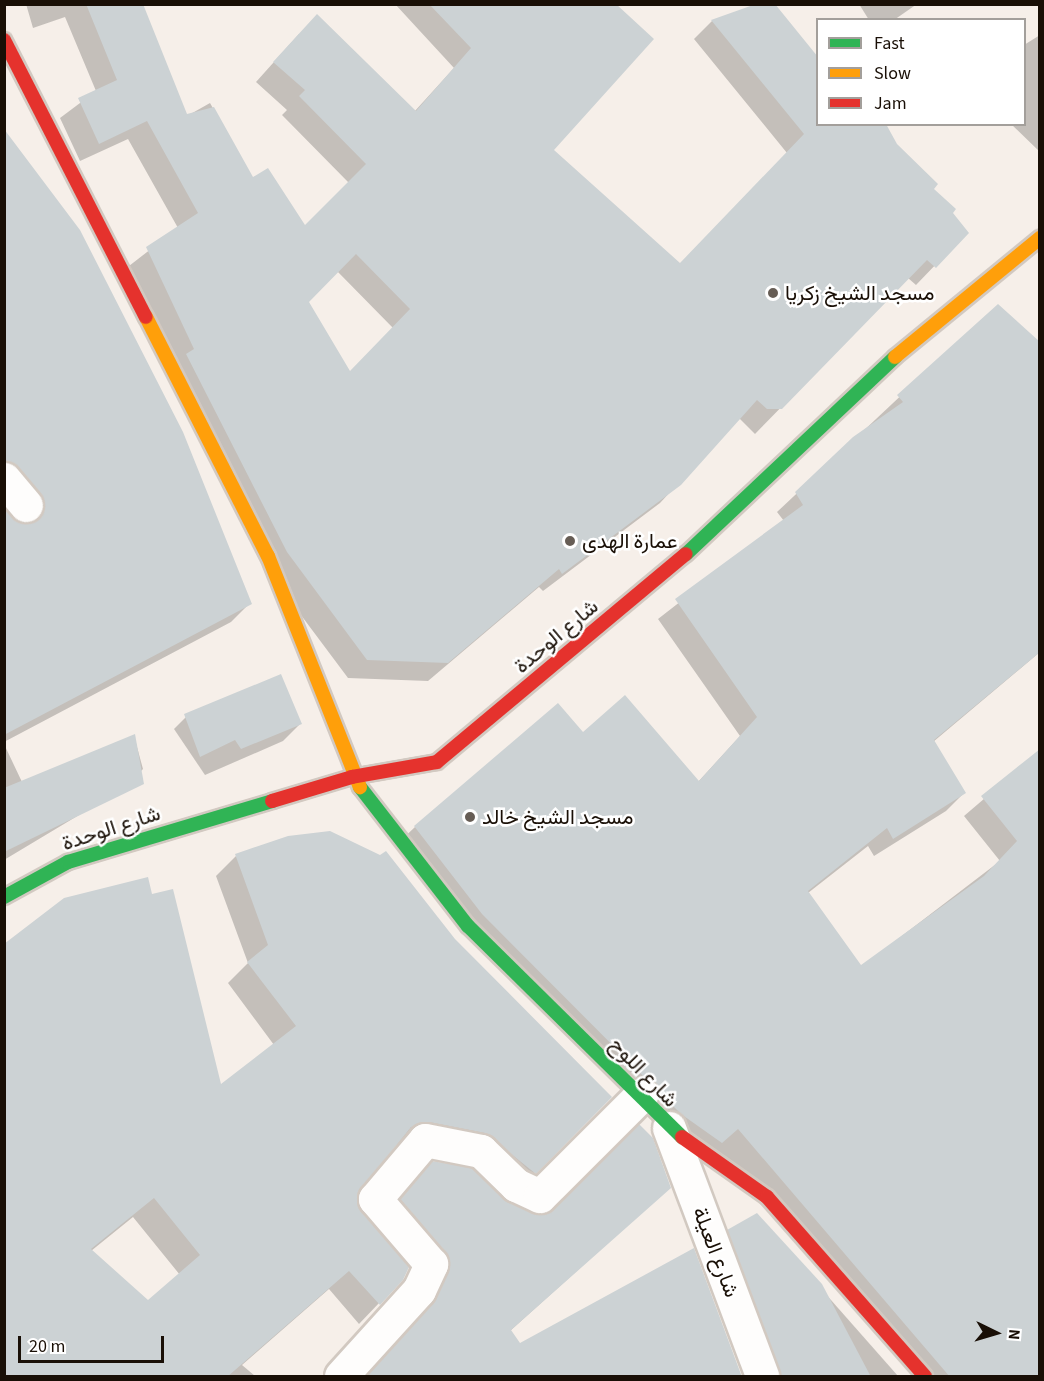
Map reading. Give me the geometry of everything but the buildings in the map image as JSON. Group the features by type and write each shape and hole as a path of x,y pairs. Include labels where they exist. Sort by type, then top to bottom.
{"street":[{"name":"شارع اللوح","path":"4,40 268,556 352,777 468,926 641,1095 669,1128 767,1197 874,1312 925,1377"},
{"name":"شارع الوحدة","path":"4,897 68,862 352,777 437,762 730,517 881,368 1040,237"},
{"path":"4,479 26,505"},
{"path":"341,1377 420,1290 431,1264 375,1199 425,1140 481,1151 516,1185 540,1196 641,1095"},
{"name":"شارع العيلة","path":"669,1128 762,1377"}],"traffic: fast":[{"path":"686,554 895,357"},
{"path":"360,787 468,926 682,1137"},
{"path":"4,897 68,862 272,801"}],"traffic: slow":[{"path":"895,357 1040,238"},
{"path":"146,317 268,556 360,787"}],"traffic: jam":[{"path":"4,40 146,317"},
{"path":"272,801 352,777 437,762 686,554"},
{"path":"682,1137 767,1197 925,1376"}],"place":[{"name":"مسجد الشيخ زكريا","path":"773,293"},
{"name":"عمارة الهدى","path":"570,541"},
{"name":"مسجد الشيخ خالد","path":"470,817"}]}
